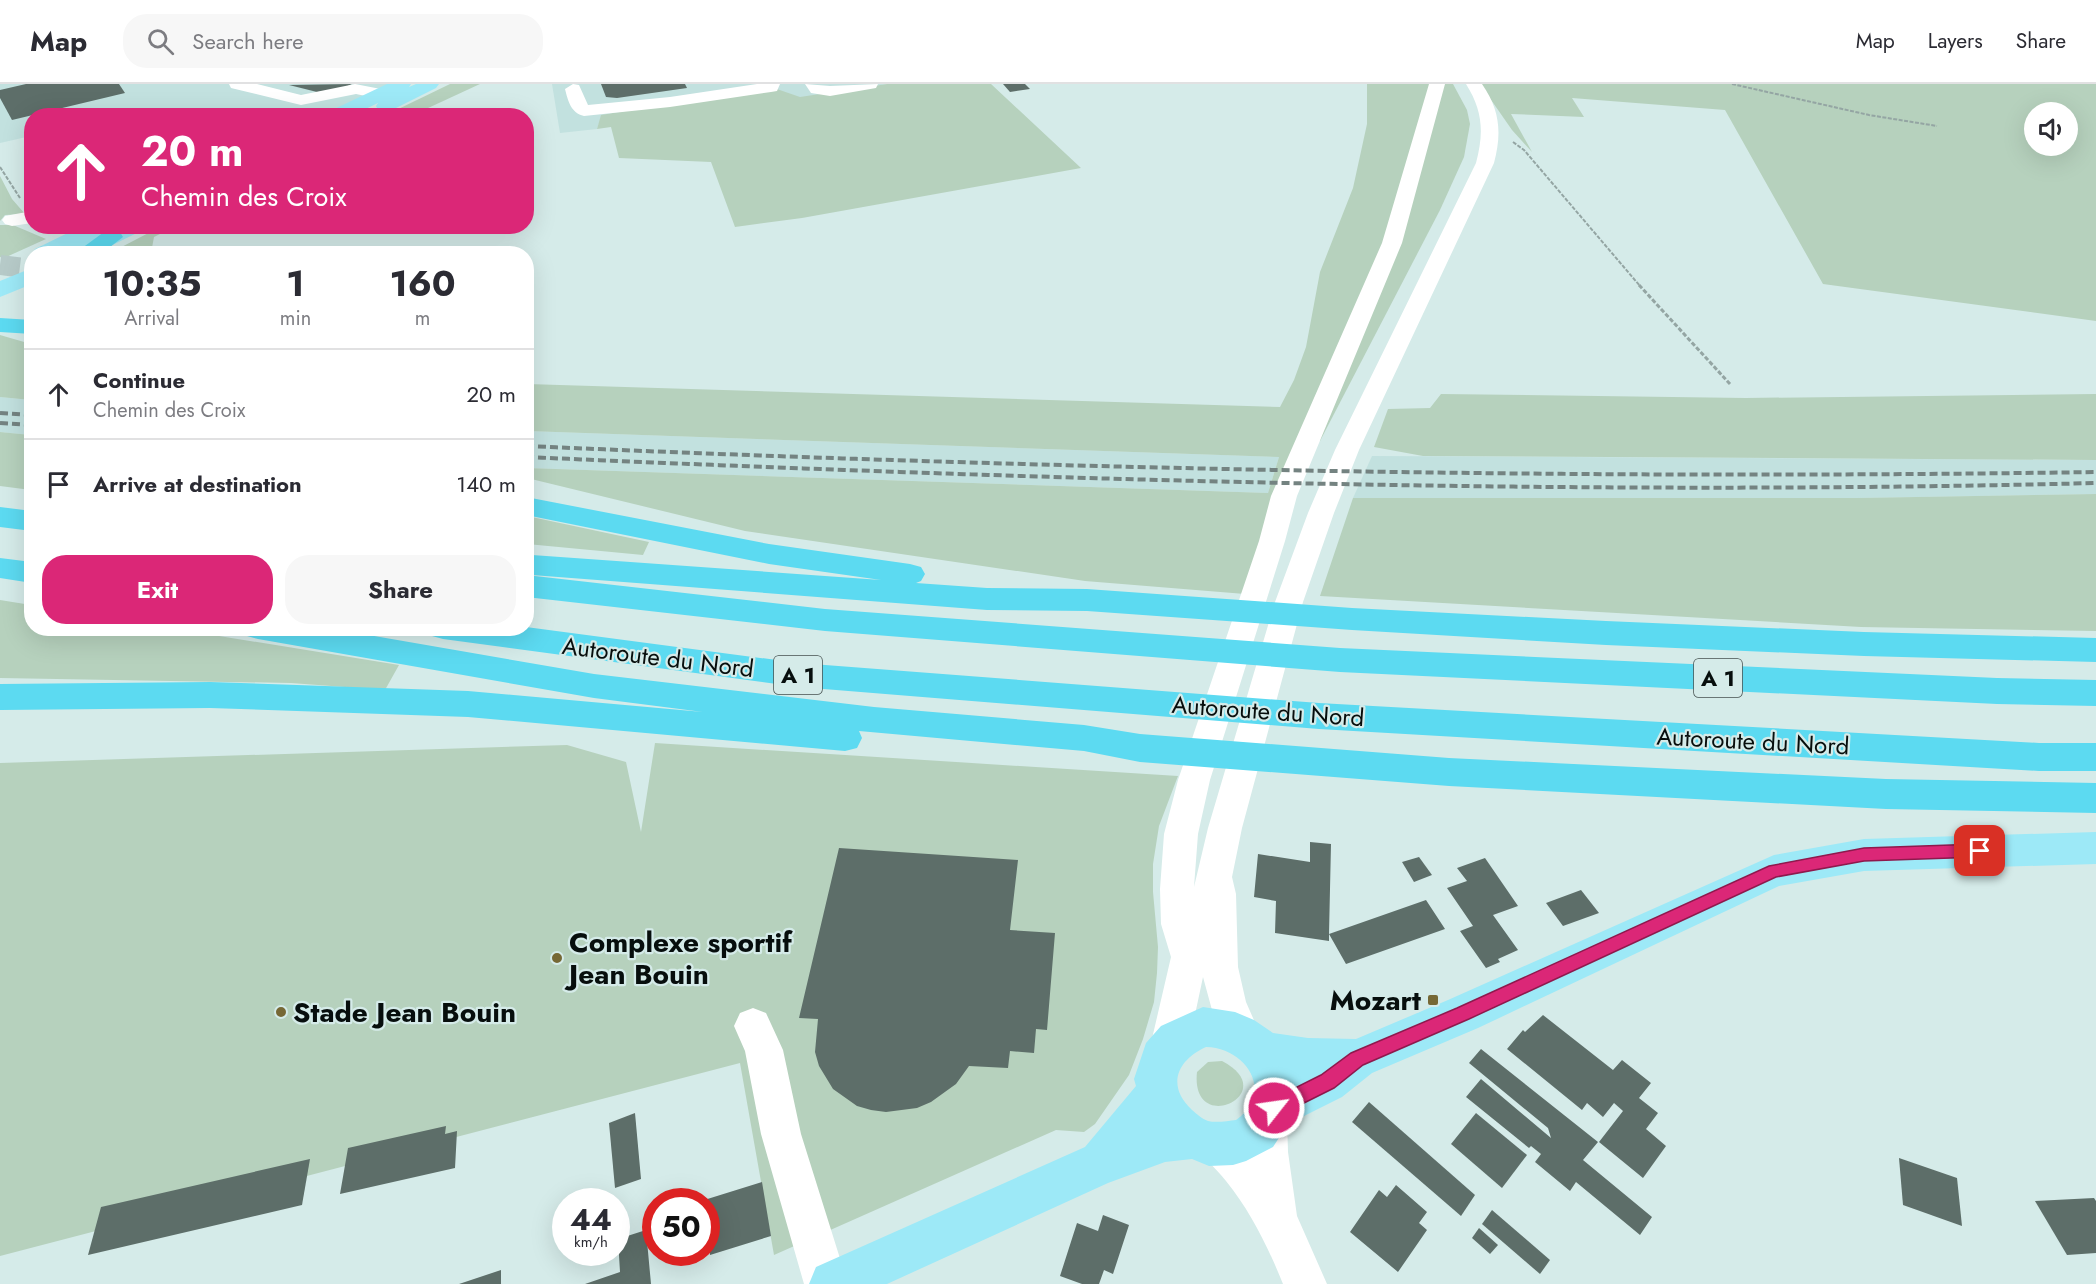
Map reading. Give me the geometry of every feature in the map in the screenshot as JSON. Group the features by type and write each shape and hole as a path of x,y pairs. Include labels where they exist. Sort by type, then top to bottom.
{"highway":[{"path":"0,325 24,326"},
{"path":"534,508 769,554 1087,600 1352,619 1828,642 2096,650"},
{"path":"0,517 24,520"},
{"path":"534,567 987,599 1087,600"},
{"path":"0,568 24,572"},
{"name":"A 1","path":"534,587 825,621 1340,660 1985,691 2096,693"},
{"path":"304,636 594,686 874,720 1083,738 1140,748 1449,772 1874,793 2096,798"},
{"name":"Autoroute du Nord","path":"504,636 799,675 1319,716 2004,755 2096,757"},
{"path":"0,697 210,695 468,704 854,739 1084,752 1140,748"}],"main road":[{"path":"351,108 402,84"},
{"path":"380,108 430,84"},
{"path":"62,246 90,234"},
{"path":"85,246 96,234"},
{"path":"0,274 24,263"},
{"path":"0,290 24,279"},
{"path":"833,1284 1101,1163 1165,1140 1241,1141 1260,1129 1271,1114 1327,1082 1357,1059 1463,1014 1774,871 1864,855 2096,848"},
{"path":"1204,1141 1169,1118 1157,1093 1158,1065 1170,1043 1185,1032 1203,1027 1222,1028 1251,1043 1308,1058 1357,1059"},
{"path":"1251,1043 1270,1065 1275,1079 1271,1114"},
{"path":"1101,1163 1133,1126 1157,1093"}],"street":[{"path":"237,84 302,100 355,89 380,94"},
{"path":"573,89 578,105 584,111 670,102 771,87 772,84"},
{"path":"813,84 817,89 830,91 870,84"},
{"path":"1189,957 1179,924 1177,889 1181,834 1194,780 1284,496 1392,243 1437,84"},
{"path":"1170,1043 1189,957 1217,871 1225,828 1288,602 1347,450 1476,184 1490,147 1493,127 1482,95 1474,84"},
{"path":"1217,871 1221,911 1220,969 1229,1009 1251,1043"},
{"path":"753,1026 764,1050 781,1134 826,1284"},
{"path":"1271,1114 1268,1152 1278,1221"},
{"path":"1204,1141 1240,1166 1278,1221 1305,1284"}],"path":[{"path":"1732,84 1869,115 1937,126"},
{"path":"1493,127 1524,150 1636,283 1730,384"},
{"path":"0,167 22,213"}],"shaded area":[{"path":"0,84 390,84 338,108 24,108 24,138 0,143"},
{"path":"552,84 887,84 801,98 602,115 597,129 560,133"},
{"path":"0,397 24,399 24,434 0,432"},
{"path":"534,431 1279,457 1268,493 534,468"},
{"path":"1372,456 2096,460 2096,494 1857,498 1353,498"}],"green space":[{"path":"450,84 480,84 428,108 400,108"},
{"path":"887,84 991,84 1081,168 802,218 735,227 711,162 619,158 611,127 597,129 601,115 771,87 800,97"},
{"path":"1367,84 1431,84 1387,242 1245,594 1085,581 745,531 534,480 534,468 1268,493 1279,457 534,431 534,384 1280,407 1294,380 1306,347 1320,272 1353,188 1367,124"},
{"path":"1442,84 1453,84 1467,110 1470,124 1464,157 1440,210 1320,441 1316,439"},
{"path":"1480,84 2096,84 2096,321 1823,284 1725,110 1572,98 1584,117 1511,114 1532,152 1512,130"},
{"path":"0,176 12,199 24,214 5,215 0,221"},
{"path":"0,225 13,225 24,230 24,234 34,234 46,239 31,246 24,246 24,249 4,258 0,257"},
{"path":"147,234 160,234 154,237 152,246 123,246"},
{"path":"0,335 24,342 24,399 0,397"},
{"path":"1441,394 1746,398 2096,394 2096,460 1423,456 1374,447 1388,409 1430,408"},
{"path":"0,432 24,434 24,489 0,486"},
{"path":"2096,494 2096,631 1861,627 1320,596 1353,498 1857,498"},
{"path":"534,517 649,542 643,555 534,545"},
{"path":"0,600 24,604 24,636 219,636 399,665 385,690 291,683 0,678"},
{"name":"Complexe sportif Jean Bouin","path":"655,743 1178,776 1159,826 1153,864 1158,947 1154,1002 1129,1075 1095,1124 1084,1132 1056,1130 774,1255 740,1063 0,1256 0,763 567,745 626,762 641,832"},
{"path":"1222,1061 1238,1073 1243,1086 1239,1096 1230,1103 1218,1106 1207,1103 1199,1092 1197,1072 1208,1062"}],"building":[{"path":"26,84 119,84 125,93 62,108 24,108 24,117 12,120 0,98 0,90"},
{"path":"352,84 339,90 317,92 289,85"},
{"path":"601,84 685,84 687,88 617,98 606,97"},
{"path":"1003,84 1025,84 1030,89 1010,92"},
{"path":"1310,842 1331,844 1329,941 1275,933 1276,901 1254,897 1258,854 1310,862"},
{"path":"839,848 1018,860 1010,930 1055,933 1047,1030 1036,1029 1034,1053 1010,1051 1008,1068 969,1066 956,1084 931,1102 917,1108 886,1112 871,1110 857,1106 833,1089 819,1066 815,1052 818,1019 799,1018"},
{"path":"1419,857 1432,875 1414,882 1402,862"},
{"path":"1485,858 1518,906 1493,915 1518,950 1498,959 1500,962 1486,968 1460,931 1473,926 1447,888 1467,881 1457,868"},
{"path":"1581,890 1599,913 1563,926 1546,903"},
{"path":"1426,900 1445,929 1346,964 1329,934"},
{"path":"1543,1015 1613,1070 1622,1060 1651,1083 1639,1098 1658,1113 1646,1129 1666,1146 1643,1178 1599,1142 1623,1111 1614,1103 1603,1117 1587,1103 1582,1110 1507,1049 1523,1030 1525,1032"},
{"path":"1481,1049 1598,1142 1583,1160 1652,1217 1640,1235 1576,1182 1570,1191 1535,1162 1541,1154 1531,1146 1529,1148 1466,1097 1481,1079 1551,1138 1548,1128 1469,1063"},
{"path":"1369,1102 1475,1195 1461,1216 1352,1122"},
{"path":"635,1113 641,1179 615,1188 609,1123"},
{"path":"1476,1113 1527,1155 1502,1188 1451,1144"},
{"path":"446,1126 445,1134 457,1131 455,1168 340,1194 348,1148"},
{"path":"1899,1158 1957,1178 1962,1226 1903,1205"},
{"path":"310,1159 302,1205 88,1255 101,1207"},
{"path":"762,1182 771,1236 720,1252 720,1195"},
{"path":"1396,1185 1427,1212 1419,1223 1427,1230 1398,1272 1350,1232 1379,1190 1387,1197"},
{"path":"2094,1198 2096,1201 2096,1253 2067,1255 2035,1201"},
{"path":"1492,1210 1550,1260 1540,1274 1482,1224"},
{"path":"1103,1215 1129,1225 1113,1274 1104,1270 1099,1284 1082,1284 1060,1276 1077,1223 1098,1231"},
{"path":"1479,1228 1498,1245 1490,1254 1472,1238"},
{"path":"642,1231 642,1266 649,1266 651,1284 585,1284 620,1272 620,1266 630,1266 630,1235"},
{"path":"501,1270 501,1284 459,1284"}],"tunnel":[{"path":"0,265 24,268"}],"railway":[{"path":"0,413 24,414"},
{"path":"0,423 24,424"},
{"path":"534,446 918,461 1311,471 1703,475 2096,472"},
{"path":"534,457 918,473 1311,484 1704,488 2096,483"}],"place":[{"name":"Complexe sportif Jean Bouin","path":"557,958"},
{"name":"Mozart","path":"1433,1000"},
{"name":"Stade Jean Bouin","path":"281,1012"}],"route":[{"path":"1274,1108 1327,1082 1357,1059 1463,1014 1774,871 1864,855 1980,851"}]}
